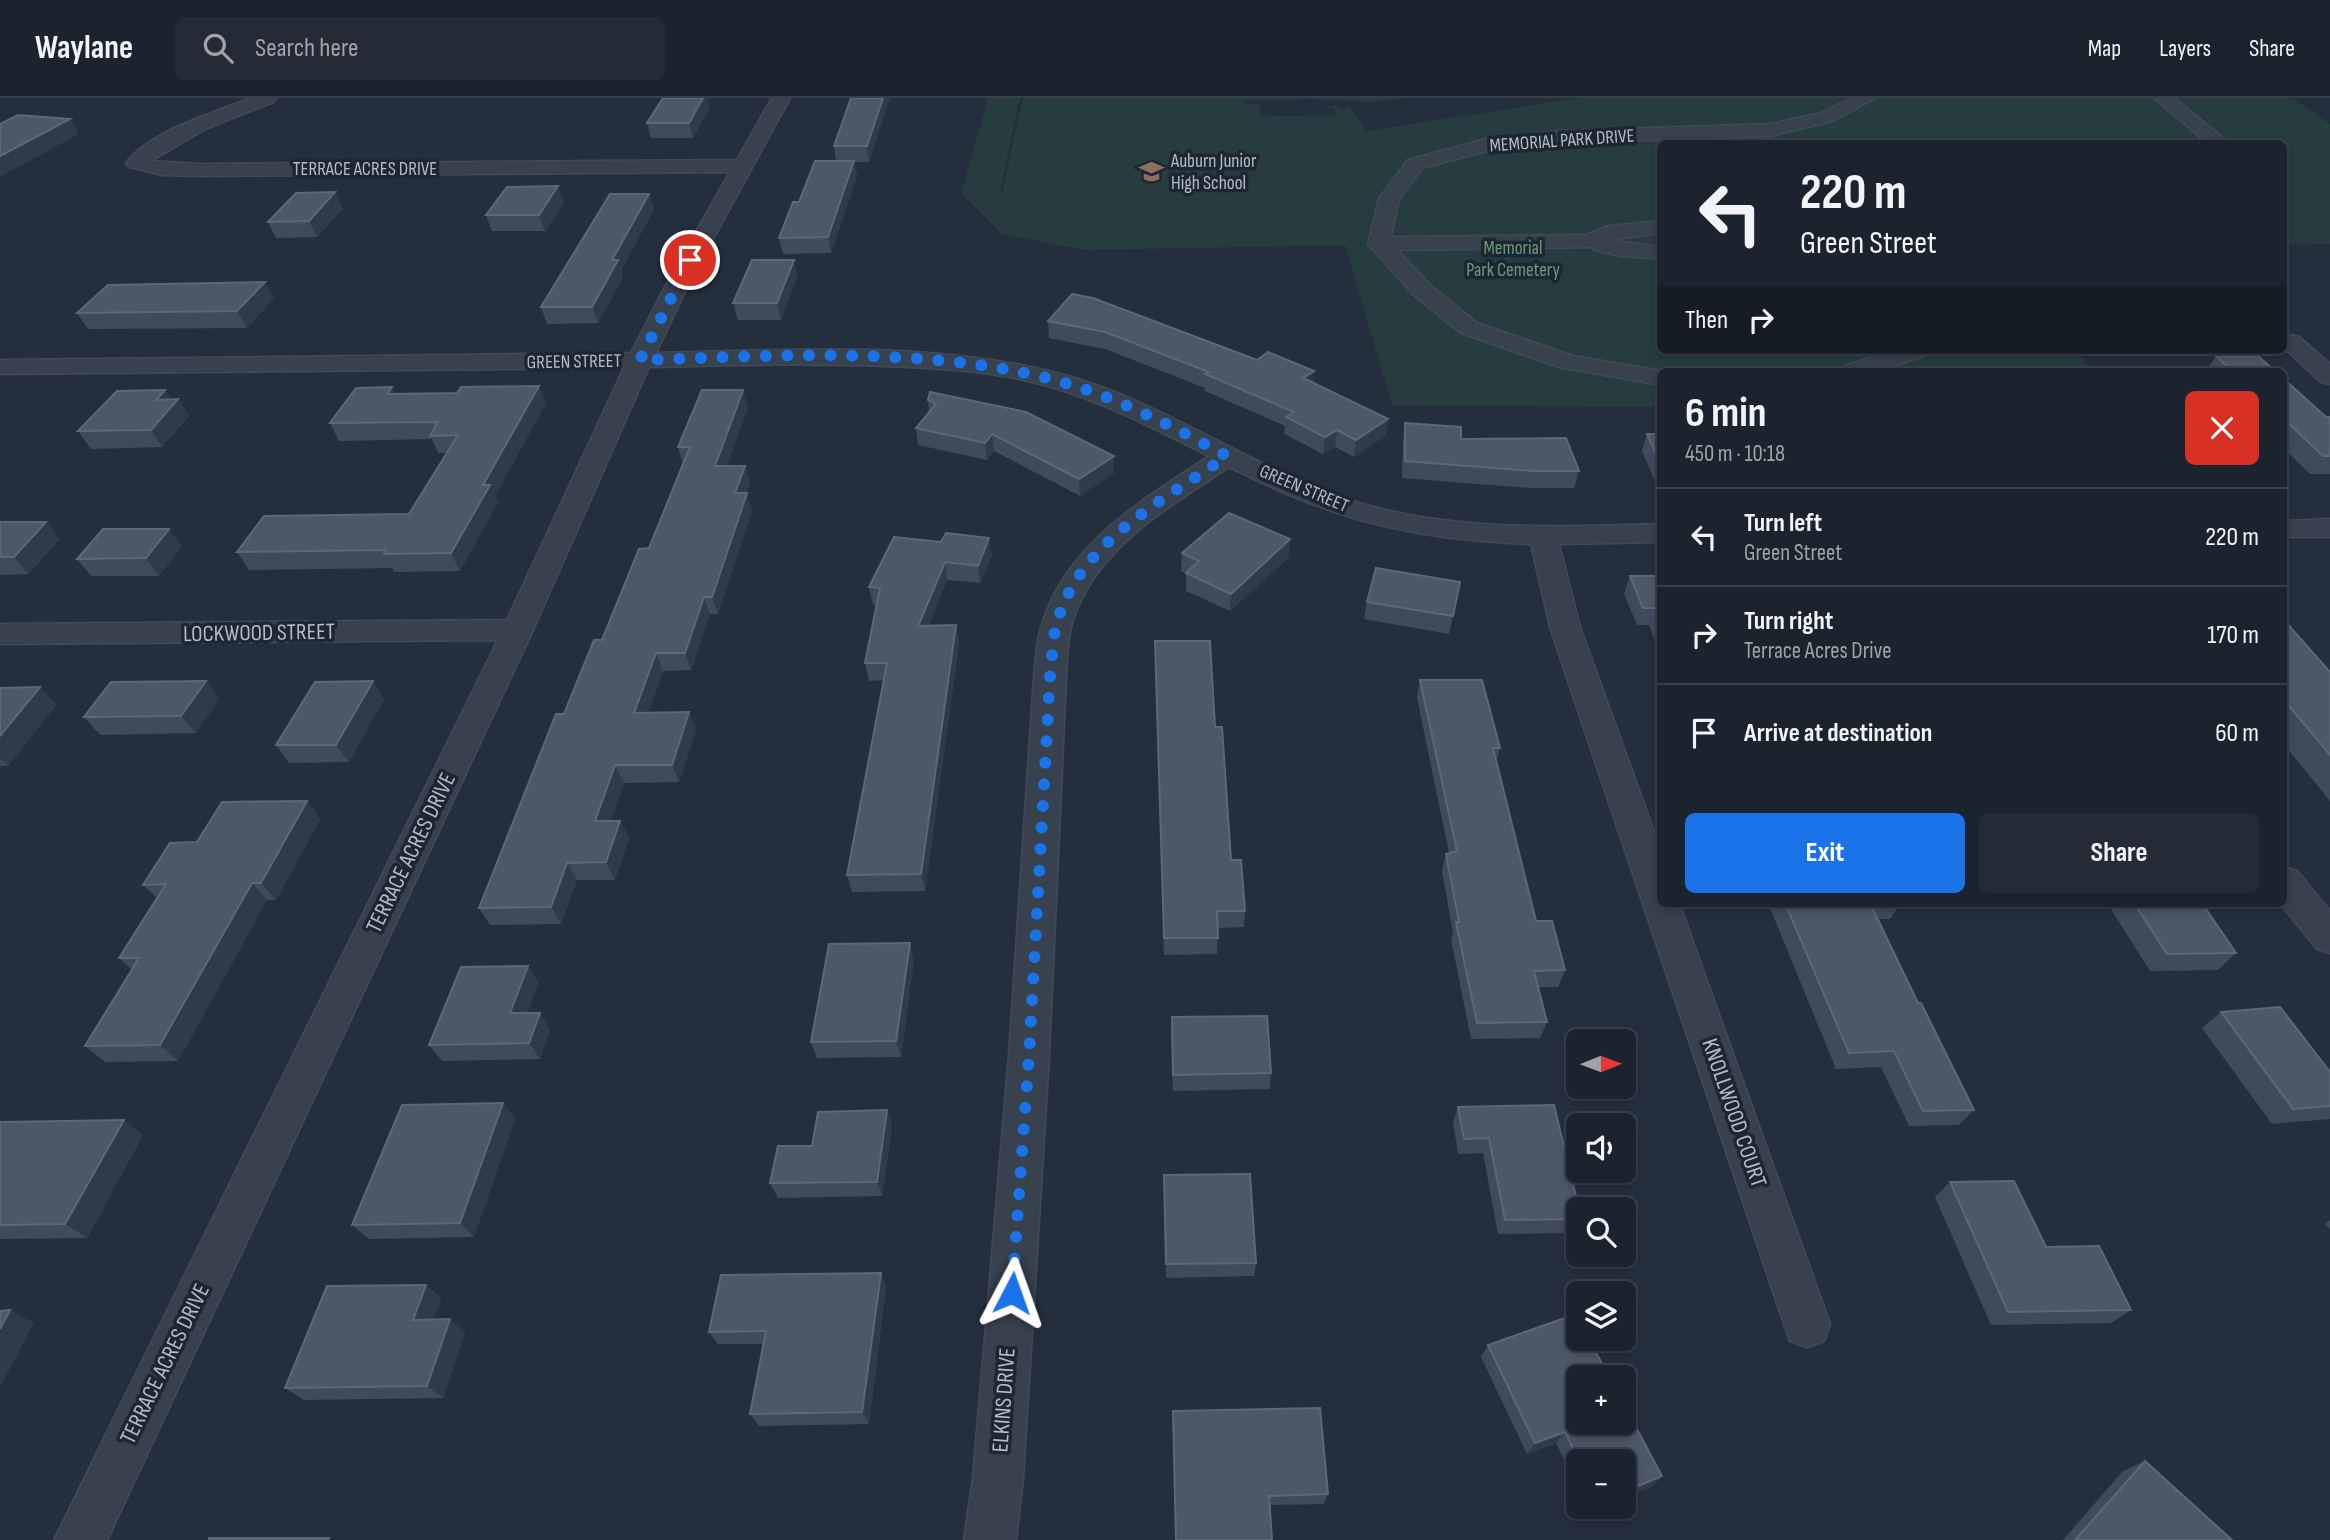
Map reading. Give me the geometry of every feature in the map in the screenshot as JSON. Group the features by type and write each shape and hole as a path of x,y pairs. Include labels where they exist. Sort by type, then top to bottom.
{"street":[{"name":"TERRACE ACRES DRIVE","path":"267,98 187,130 154,148 136,163 163,169 199,170 742,166"},
{"name":"TERRACE ACRES DRIVE","path":"80,1540 518,630 640,360 678,284 781,98"},
{"name":"MEMORIAL PARK DRIVE","path":"1378,244 1389,199 1415,164 1486,145 1560,137 1771,130 1827,117 1866,98"},
{"path":"2163,98 2216,140"},
{"path":"1589,241 1609,232 1657,227"},
{"path":"1378,244 1589,241 1621,250 1657,253"},
{"path":"1378,244 1423,291 1469,328 1568,362 1657,377"},
{"path":"2291,342 2330,377"},
{"path":"1863,368 1906,354"},
{"name":"GREEN STREET","path":"0,367 847,357 967,363 1048,378 1098,394 1169,425 1318,499 1379,518 1447,531 1543,536 1657,533"},
{"name":"ELKINS DRIVE","path":"990,1540 998,1478 1029,1056 1050,677 1057,623 1077,575 1115,535 1227,456"},
{"path":"2287,528 2330,528"},
{"name":"KNOLLWOOD COURT","path":"1543,536 1565,627 1657,892"},
{"name":"LOCKWOOD STREET","path":"0,634 518,630"},
{"path":"2287,885 2330,938"},
{"name":"KNOLLWOOD COURT","path":"1662,907 1807,1324"}],"green space":[{"name":"Memorial Park Cemetery","path":"988,98 1020,98 1000,191 1002,193 1023,98 1410,98 1367,102 1318,99 1244,100 1245,103 1260,104 1261,114 1270,116 1336,115 1334,108 1327,106 1344,109 1349,107 1367,131 1578,98 2292,98 2330,124 2330,244 2287,245 2287,140 1657,140 1657,354 2079,354 2091,368 1657,368 1657,407 1392,405 1345,245 1085,250 1002,234 961,193"}],"building":[{"path":"663,98 703,98 689,123 647,123"},
{"path":"851,98 883,98 867,146 834,146"},
{"path":"18,115 70,119 0,156 0,124"},
{"path":"815,161 854,161 828,237 779,238 793,202 799,202"},
{"path":"558,186 539,215 486,215 507,187"},
{"path":"335,192 309,221 268,222 296,193"},
{"path":"610,194 649,194 612,260 618,260 592,307 541,307"},
{"path":"752,260 794,260 777,303 733,303"},
{"path":"265,282 237,311 77,313 108,285"},
{"path":"1072,294 1093,298 1257,360 1268,352 1314,371 1303,378 1388,419 1356,440 1337,430 1325,437 1286,417 1294,412 1205,374 1209,372 1105,332 1048,321"},
{"path":"2216,356 2258,356 2272,368 2229,368"},
{"path":"2287,382 2326,417 2330,417 2330,456 2323,456 2287,422"},
{"path":"539,386 483,485 490,485 451,553 384,554 386,550 237,552 264,516 409,514 458,435 430,436 438,422 330,423 356,388 392,387 387,394 457,393 461,387"},
{"path":"165,390 156,400 178,399 151,430 78,431 117,391"},
{"path":"702,390 743,390 715,466 745,466 735,493 747,493 712,597 704,597 685,653 656,653 634,713 689,712 672,765 615,765 595,821 620,821 606,862 567,863 551,907 479,908 556,714 564,714 594,640 602,640 639,549 649,548 690,447 678,447"},
{"path":"930,392 1026,412 1114,456 1079,479 992,434 985,443 916,428 936,404 928,400"},
{"path":"1405,423 1461,427 1461,439 1566,438 1579,471 1533,471 1405,461"},
{"path":"1647,434 1657,434 1657,456"},
{"path":"1229,513 1290,539 1231,594 1186,573 1199,561 1182,553"},
{"path":"0,522 46,522 14,557 0,557"},
{"path":"103,529 169,529 146,558 77,559"},
{"path":"946,533 989,538 978,566 945,562 918,626 956,625 921,874 847,875 887,663 865,663 880,588 869,587 894,537 941,542"},
{"path":"1376,568 1460,582 1453,616 1367,602"},
{"path":"1630,576 1657,576 1657,612 1655,608 1643,608"},
{"path":"2287,623 2330,672 2330,755 2287,704"},
{"path":"1155,641 1210,641 1215,727 1222,727 1231,860 1241,860 1245,911 1217,911 1218,938 1164,938"},
{"path":"1420,680 1482,680 1500,748 1493,748 1536,921 1552,921 1565,970 1534,971 1547,1022 1477,1023 1456,922 1459,922 1446,854 1457,851"},
{"path":"206,681 181,716 84,717 111,682"},
{"path":"373,681 336,745 276,745 315,682"},
{"path":"40,687 0,736 0,688"},
{"path":"307,801 261,883 252,883 160,1045 85,1046 139,958 119,958 166,884 143,885 170,843 197,842 222,802"},
{"path":"1787,907 1872,907 1974,1110 1923,1111 1894,1051 1849,1053"},
{"path":"2137,907 2205,907 2236,953 2167,954"},
{"path":"910,943 896,1041 811,1042 829,944"},
{"path":"528,966 510,1013 540,1013 529,1043 429,1045 461,967"},
{"path":"2280,1007 2330,1072 2330,1106 2293,1109 2221,1012"},
{"path":"1267,1016 1271,1073 1173,1075 1172,1017"},
{"path":"503,1103 460,1223 352,1225 402,1105"},
{"path":"1554,1105 1566,1155 1566,1183 1573,1183 1576,1197 1566,1197 1566,1219 1505,1220 1489,1138 1464,1139 1458,1107"},
{"path":"887,1110 877,1182 770,1183 778,1146 812,1146 818,1112"},
{"path":"124,1120 65,1224 0,1225 0,1122"},
{"path":"1250,1174 1256,1263 1166,1264 1164,1175"},
{"path":"2014,1181 2046,1247 2099,1246 2131,1310 2008,1312 1950,1182"},
{"path":"881,1273 862,1412 750,1414 766,1331 709,1332 721,1275"},
{"path":"426,1285 413,1320 450,1319 427,1386 285,1388 327,1286"},
{"path":"10,1310 0,1329 0,1311"},
{"path":"1566,1318 1566,1351 1595,1351 1603,1365 1566,1365 1566,1434 1565,1432 1535,1443 1488,1345"},
{"path":"1320,1408 1328,1494 1269,1496 1272,1540 1176,1540 1173,1411"},
{"path":"1636,1427 1662,1476 1636,1487 1636,1449 1573,1449 1566,1435 1636,1435"},
{"path":"2145,1461 2232,1540 2075,1540"},
{"path":"209,1538 329,1538 209,1540"}],"place":[{"name":"Auburn Junior High School","path":"1151,172"}],"route":[{"path":"690,260 640,360 847,357 967,363 1048,378 1098,394 1169,425 1227,456 1115,535 1077,575 1057,623 1050,677 1029,1056 1012,1293"}]}
